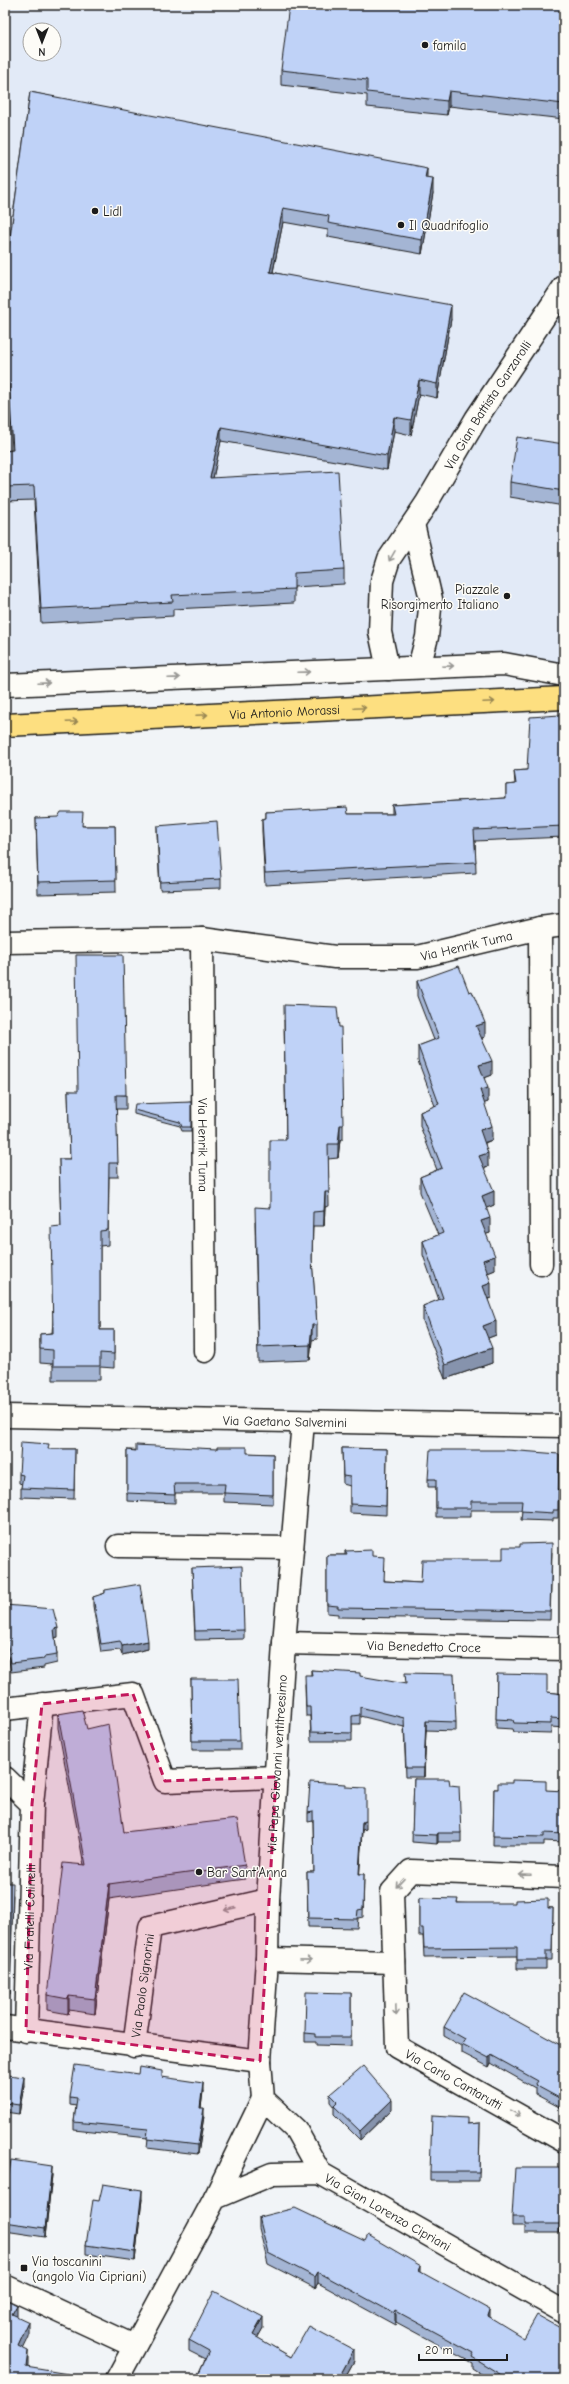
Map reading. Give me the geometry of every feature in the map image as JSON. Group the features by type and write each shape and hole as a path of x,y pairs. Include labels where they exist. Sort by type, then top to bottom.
{"main road":[{"name":"Via Antonio Morassi","path":"5,725 564,698"}],"street":[{"name":"Via Gian Battista Garzarolli","path":"388,669 380,632 382,582 389,559 413,524 476,420 564,287"},
{"path":"413,524 431,599 427,637 419,667"},
{"path":"5,684 504,664 564,675"},
{"name":"Via Henrik Tuma","path":"5,942 202,939 335,957 417,957 540,928 564,925"},
{"path":"540,928 541,1264"},
{"name":"Via Henrik Tuma","path":"202,939 205,1351"},
{"name":"Via Gaetano Salvemini","path":"5,1416 564,1426"},
{"name":"Via Papa Giovanni ventitreesimo","path":"263,2099 260,2061 267,1959 268,1900 284,1643 303,1422"},
{"path":"118,1546 292,1548"},
{"name":"Via Benedetto Croce","path":"284,1643 564,1650"},
{"path":"5,1709 132,1694 165,1781 276,1777"},
{"name":"Via Fratelli Colinelli","path":"15,2029 32,1804 42,1704"},
{"path":"5,1778 32,1804"},
{"name":"Via Carlo Cantarutti","path":"564,1877 411,1871 392,1892 397,2047 564,2140"},
{"name":"Via Paolo Signorini","path":"134,2046 150,1927 268,1900"},
{"path":"267,1959 394,1962"},
{"name":"Via Paolo Signorini","path":"15,2029 134,2046 260,2061"},
{"path":"117,2379 215,2198 263,2099 296,2130 320,2173"},
{"name":"Via Gian Lorenzo Cipriani","path":"215,2198 272,2174 320,2173 564,2312"},
{"path":"5,2286 134,2346"}],"highlighted area":[{"path":"133,1694 165,1781 276,1777 260,2061 26,2031 32,1804 42,1704"}],"shaded area":[{"path":"5,5 564,5 564,664 5,672"}],"building":[{"name":"famila","path":"289,5 564,5 564,104 449,91 447,101 367,92 367,80 281,70"},
{"path":"30,92 427,168 425,178 433,179 422,240 328,223 329,216 283,208 270,272 451,305 437,384 419,380 411,420 394,417 387,456 221,427 210,478 338,471 344,570 294,573 294,589 172,595 173,602 41,609 34,486 5,487 5,451 13,450 9,384 5,384 5,274"},
{"path":"517,437 564,444 564,491 510,482"},
{"path":"560,715 564,764 564,826 474,830 476,862 265,873 262,819 266,818 266,812 347,807 348,814 394,814 392,805 506,798 506,785 516,784 514,771 527,770 530,717"},
{"path":"61,812 83,812 82,826 115,826 116,880 38,882 36,818 58,817"},
{"path":"217,821 221,879 160,882 157,826"},
{"path":"76,955 123,955 126,1095 116,1095 118,1163 109,1163 108,1230 100,1231 100,1330 114,1330 114,1354 100,1353 100,1366 53,1366 53,1350 40,1349 40,1334 53,1333 51,1227 61,1226 59,1159 70,1159 68,1091 78,1091"},
{"path":"459,966 469,992 472,991 485,1023 476,1026 492,1061 479,1065 488,1088 480,1090 492,1126 480,1130 488,1153 479,1156 494,1191 482,1196 490,1218 481,1221 495,1256 483,1260 491,1283 483,1286 496,1321 483,1326 492,1348 445,1365 423,1306 443,1298 423,1241 443,1233 420,1177 442,1168 420,1112 439,1104 418,1046 439,1038 417,981"},
{"path":"284,1005 337,1007 339,1027 341,1027 343,1125 340,1125 338,1144 328,1144 329,1192 325,1192 324,1211 313,1212 312,1259 317,1325 312,1325 310,1345 258,1347 255,1207 270,1208 270,1140 286,1140"},
{"path":"191,1102 191,1127 182,1127 180,1122 134,1110 135,1104"},
{"path":"21,1442 49,1444 48,1449 75,1449 74,1490 21,1488 23,1475 19,1474"},
{"path":"136,1445 217,1449 217,1447 247,1447 247,1453 273,1454 273,1495 224,1493 225,1484 174,1484 175,1495 127,1493 127,1450 136,1451"},
{"path":"342,1448 387,1449 386,1506 350,1504 350,1477 343,1476"},
{"path":"430,1450 507,1450 559,1454 558,1510 553,1510 553,1513 521,1511 522,1501 471,1501 471,1508 436,1508 436,1479 428,1479"},
{"path":"552,1543 550,1611 338,1608 338,1606 327,1605 327,1555 347,1555 345,1551 372,1550 372,1556 385,1557 384,1581 421,1583 422,1560 503,1560 503,1547 520,1547 520,1544"},
{"path":"242,1566 244,1630 195,1631 192,1568"},
{"path":"140,1584 148,1641 122,1646 120,1641 101,1644 93,1597 105,1593 105,1590"},
{"path":"5,1605 53,1609 58,1628 54,1629 57,1655 44,1657 44,1659 11,1663 5,1629"},
{"path":"311,1670 360,1673 360,1676 406,1684 405,1673 454,1674 456,1722 426,1721 424,1768 406,1768 404,1718 360,1707 360,1715 352,1716 352,1733 311,1732 310,1707 306,1707 305,1675 312,1675"},
{"path":"497,1674 547,1675 547,1692 564,1694 564,1719 551,1718 551,1724 514,1723 513,1720 496,1719"},
{"path":"191,1679 238,1679 240,1741 192,1741"},
{"path":"82,1710 87,1729 108,1724 124,1832 237,1819 245,1865 109,1884 95,1999 69,1996 68,1999 47,1995 63,1863 86,1865 58,1714"},
{"path":"414,1779 449,1779 450,1785 459,1786 461,1833 438,1833 437,1835 412,1834"},
{"path":"512,1780 546,1781 546,1790 564,1791 564,1834 544,1833 544,1837 493,1836 494,1789 498,1789 498,1783 512,1783"},
{"path":"310,1782 346,1784 346,1787 366,1788 366,1821 362,1822 359,1874 364,1874 363,1909 358,1910 357,1919 308,1918 307,1872 314,1872 313,1812 308,1813"},
{"path":"5,1883 13,1883 10,1982 5,1982"},
{"path":"419,1898 458,1899 457,1903 515,1903 515,1900 548,1899 548,1908 553,1908 552,1951 546,1951 546,1960 517,1960 517,1947 424,1948 423,1928 419,1928"},
{"path":"306,1992 351,1993 351,2037 316,2037 316,2034 305,2033"},
{"path":"464,1992 564,2047 564,2094 561,2099 535,2085 538,2081 491,2055 489,2058 462,2044 465,2039 444,2027"},
{"path":"5,2062 8,2062 8,2075 24,2077 19,2105 5,2103"},
{"path":"75,2065 139,2074 140,2067 162,2071 162,2077 203,2083 200,2108 204,2108 198,2145 147,2139 148,2129 74,2122 77,2098 70,2097"},
{"path":"363,2066 392,2100 360,2131 334,2106 338,2102 330,2094"},
{"path":"432,2116 467,2118 467,2124 480,2123 479,2172 430,2172"},
{"path":"11,2160 52,2166 45,2228 5,2222 5,2178 8,2179"},
{"path":"515,2168 562,2168 560,2224 525,2224 525,2217 512,2217"},
{"path":"103,2184 142,2190 135,2252 86,2245 93,2200 99,2201"},
{"path":"295,2208 365,2241 368,2235 421,2266 419,2271 490,2310 488,2316 524,2338 537,2315 564,2330 564,2379 501,2379 503,2376 472,2357 474,2353 396,2311 395,2314 318,2272 315,2277 268,2253 259,2217"},
{"path":"214,2291 263,2317 253,2335 291,2357 309,2326 354,2350 338,2379 196,2379 209,2351 189,2340"},
{"path":"5,2299 17,2305 12,2314 29,2322 18,2346 28,2351 26,2367 68,2374 65,2379 5,2379"}],"place":[{"name":"famila","path":"425,45"},
{"name":"Lidl","path":"95,211"},
{"name":"Il Quadrifoglio","path":"401,225"},
{"name":"Piazzale Risorgimento Italiano","path":"507,596"},
{"name":"Bar Sant'Anna","path":"199,1872"},
{"name":"Via toscanini (angolo Via Cipriani)","path":"24,2268"}]}
